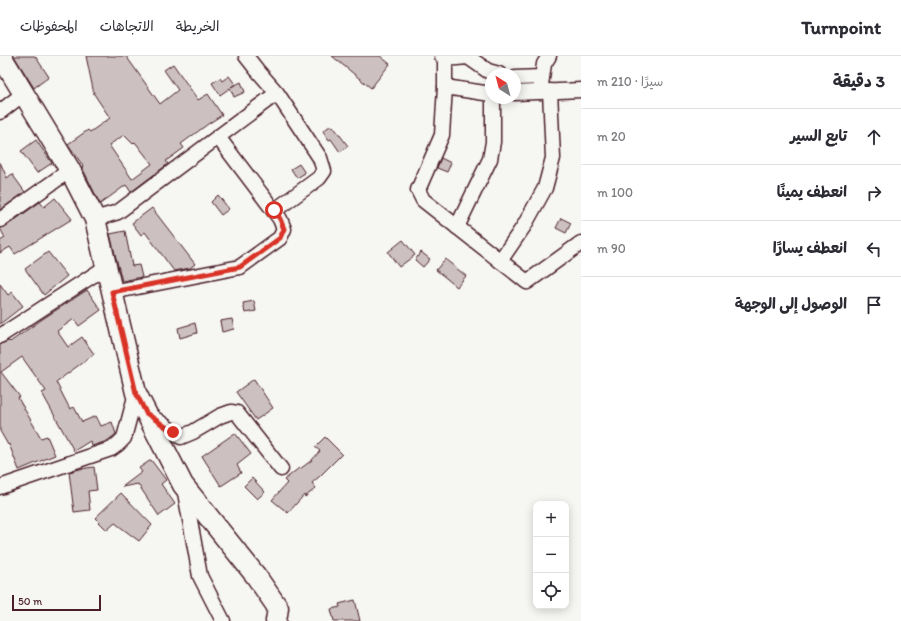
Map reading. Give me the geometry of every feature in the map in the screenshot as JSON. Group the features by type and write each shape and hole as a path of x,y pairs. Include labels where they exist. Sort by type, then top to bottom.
{"main road":[{"path":"1,56 70,170 95,219 136,393 183,485 256,576 278,608 276,621"}],"street":[{"path":"246,56 277,93 320,158 324,171 319,178 274,210"},
{"path":"500,261 524,226 545,188 553,158 542,77 544,64 549,56"},
{"path":"485,69 469,57 444,57 445,87 442,135 418,190 423,200 527,282 581,243"},
{"path":"521,78 542,77"},
{"path":"445,87 485,93"},
{"path":"521,93 581,90"},
{"path":"95,219 118,212 277,93"},
{"path":"0,112 23,94"},
{"path":"456,227 490,159 493,142 493,104"},
{"path":"112,292 240,267 280,238 284,229 280,219 218,136"},
{"path":"0,220 70,170"},
{"path":"0,336 106,267"},
{"path":"0,487 111,448 118,444 124,438 136,393"},
{"path":"146,413 181,436 193,432 220,416 231,412 237,413 281,469"},
{"path":"183,485 200,576 223,621"}],"building":[{"path":"14,56 35,56 49,77 34,88"},
{"path":"86,56 126,56 160,104 178,90 164,70 173,64 198,100 208,94 222,115 181,144 184,148 166,161 168,164 131,192 126,185 100,204 82,167 83,166 68,144 88,130 90,132 110,118 94,94","holes":["124,135 133,144 135,142 152,164 132,179 109,145"]},
{"path":"332,56 380,56 390,64 371,88"},
{"path":"229,76 235,84 231,87 241,82 245,92 234,97 230,88 220,95 212,83 220,78 222,81"},
{"path":"330,126 333,126 348,146 340,152 323,131"},
{"path":"36,140 52,163 37,173 21,151"},
{"path":"441,158 451,163 447,172 437,168"},
{"path":"0,162 7,178 12,174 25,192 0,210"},
{"path":"299,164 305,173 297,178 291,169"},
{"path":"218,195 229,209 221,215 211,202"},
{"path":"55,198 72,219 15,254 10,247 0,253 0,241 5,238 0,228 5,227 40,202 44,207"},
{"path":"152,208 195,264 190,268 174,271 145,232 141,235 132,223"},
{"path":"561,218 571,223 566,233 556,228"},
{"path":"125,231 132,266 139,265 142,277 122,281 110,234"},
{"path":"403,240 415,255 399,267 388,252"},
{"path":"48,252 67,276 44,295 25,269"},
{"path":"421,252 430,259 423,267 415,260"},
{"path":"445,259 466,276 457,287 436,270"},
{"path":"0,284 8,295 12,292 23,306 0,324"},
{"path":"87,290 101,310 79,326 74,319 57,331 68,347 82,337 94,354 56,382 70,409 74,407 82,422 96,416 101,426 112,422 116,434 107,441 92,446 90,441 74,451 42,393 46,391 22,357 1,372 20,397 18,398 41,438 47,436 55,455 19,470 9,444 8,445 0,431 0,344 10,342"},
{"path":"254,301 256,311 245,313 243,303"},
{"path":"232,319 234,329 222,332 220,321"},
{"path":"195,323 197,333 180,338 178,328"},
{"path":"254,379 273,408 256,420 236,392"},
{"path":"235,433 251,454 237,465 241,473 221,486 202,456"},
{"path":"325,437 342,454 312,483 316,488 305,497 304,495 288,513 272,500 287,483 284,480 312,460 320,451 315,447"},
{"path":"151,460 166,480 161,484 175,504 159,516 138,484 122,487 142,472 139,468"},
{"path":"94,467 97,490 88,491 90,510 74,512 69,472"},
{"path":"252,478 265,492 257,499 244,486"},
{"path":"121,493 152,525 139,541 115,523 107,530 95,518"},
{"path":"355,600 360,621 334,621 331,609 340,607 339,604"}],"route":[{"path":"173,432 146,413 136,393 112,292 240,267 280,238 284,229 274,210"}]}
